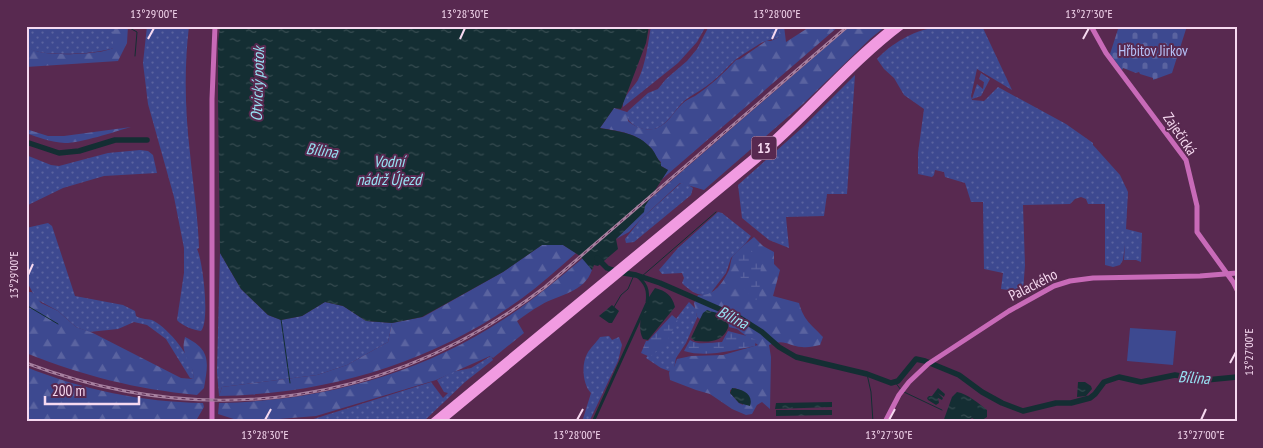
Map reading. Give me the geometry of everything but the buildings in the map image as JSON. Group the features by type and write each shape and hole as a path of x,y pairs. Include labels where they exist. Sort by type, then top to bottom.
{"highway":[{"name":"13","path":"432,422 765,147 871,44 893,26"},
{"name":"13","path":"441,422 786,136 874,48 902,26"}],"street":[{"path":"212,422 212,99 215,26"},
{"name":"Zaječická","path":"1091,26 1106,53 1186,160 1197,206 1197,232 1237,290"},
{"name":"Palackého","path":"885,422 902,391 928,364 1031,298 1050,288 1070,281 1093,278 1237,273"}],"green space":[{"path":"26,26 113,26 113,48 72,54 37,52 30,49 27,45"},
{"path":"113,26 128,26 127,43 118,61 26,67 26,39 27,45 38,52 72,54 97,52 113,48"},
{"path":"147,26 189,26 186,58 186,105 198,224 199,248 197,249 205,291 205,316 201,331 188,327 177,320 184,273 184,248 174,197 148,104 143,63"},
{"path":"651,26 706,26 697,42 678,63 623,107 626,96 641,74"},
{"path":"709,26 779,26 779,37 761,43 735,60 710,84 684,101 661,126 648,130 630,122 626,114 628,111 648,93 658,89 666,79 687,61 697,49"},
{"path":"779,26 784,26 786,42 811,26 839,26 661,180 668,170 661,166 661,162 647,144 634,136 600,128 614,108 627,112 628,121 638,127 653,129 661,126 688,99 706,88 736,60 766,41 779,37"},
{"path":"850,26 886,26 871,38 804,103 704,190 680,183 629,232 616,239 643,212 649,200"},
{"path":"932,26 982,26 1012,90 977,69 971,96 972,100 984,101 998,87 1066,124 1093,143 1120,175 1128,192 1126,229 1142,233 1141,262 1124,260 1125,244 1123,260 1120,265 1113,267 1105,265 1105,204 1088,204 1086,199 1081,197 1075,199 1070,204 1023,205 1025,265 1023,292 1001,289 1003,273 984,269 983,202 971,202 965,183 945,177 944,172 935,170 932,177 918,174 918,153 924,109 904,95 894,78 877,59 903,39 926,29 934,28"},
{"name":"Hřbitov Jirkov","path":"1119,26 1187,26 1172,73 1153,80 1153,78 1139,72 1136,73 1123,68 1122,70 1110,54"},
{"path":"981,73 990,79 981,96 972,99 977,84 983,89 984,82 979,79"},
{"path":"855,75 847,194 827,194 824,216 786,217 789,248 769,240 742,218 738,185 803,127"},
{"path":"131,127 72,143 45,140 26,133 26,129 48,136 64,136"},
{"path":"148,151 153,155 157,173 104,176 63,188 26,206 26,155 51,165 59,166 108,153"},
{"path":"681,183 693,188 691,195 634,242 626,243 625,239 641,219"},
{"path":"718,212 722,213 751,236 731,258 726,273 710,294 702,295 691,291 682,283 684,278 682,273 662,274 659,270 678,248"},
{"path":"48,223 52,226 75,296 123,305 135,311 136,316 152,320 160,325 174,338 186,355 191,364 193,379 190,378 166,339 147,325 134,322 118,329 89,332 76,327 58,311 36,299 26,280 26,228"},
{"path":"754,237 763,246 774,252 774,264 780,270 773,296 799,303 806,318 823,337 820,345 811,347 783,342 769,345 771,357 770,409 762,402 757,405 752,414 746,415 732,409 710,394 670,380 669,373 677,359 691,356 723,355 758,345 737,329 729,327 728,321 704,313 700,319 697,317 694,303 698,295 708,294 721,284 729,270 733,257","holes":["735,388 746,393 743,405 730,393 730,390"]},
{"path":"542,245 563,245 576,253 521,299 451,341 377,371 339,381 259,394 219,396 222,387 317,375 347,365 388,342 392,323 423,317 503,272"},
{"path":"743,248 751,250 761,263 759,299 755,300 742,287 740,273 733,258"},
{"path":"220,253 241,289 268,315 281,320 302,316 325,302 343,306 366,321 392,323 388,342 347,365 317,375 222,387 219,396 217,372"},
{"path":"583,258 592,270 583,284 570,292 548,301 517,321 524,333 493,358 490,356 436,380 316,416 243,422 218,414 219,403 294,397 368,381 403,370 471,339 504,319"},
{"path":"26,292 32,292 41,303 58,311 76,327 93,333 181,378 193,379 193,371 184,350 185,337 194,342 204,352 207,371 204,388 197,395 131,385 89,375 26,353"},
{"path":"689,302 696,309 697,318 686,343 676,358 674,368 669,371 646,358"},
{"path":"672,315 678,320 665,345 650,357 641,353 646,341"},
{"path":"1130,328 1176,331 1173,365 1127,361"},
{"path":"728,331 756,340 755,346 711,354 684,351 690,340 701,343 722,342"},
{"path":"609,336 612,340 619,337 622,345 618,361 589,422 582,422 591,393 585,380 585,359 600,337"},
{"path":"491,356 493,360 465,382 423,422 304,422 431,382 443,398 448,393 444,392 437,380 452,372 471,368"},
{"path":"26,367 69,382 113,393 158,400 203,403 204,407 197,419 182,419 180,422 33,422 26,419"}],"water":[{"name":"Vodní nádrž Újezd","path":"220,26 649,26 646,43 621,109 614,108 600,128 628,134 640,139 652,149 661,166 668,170 645,206 644,212 616,239 618,249 598,266 594,265 592,270 580,256 563,245 542,245 503,272 422,317 392,323 366,321 343,306 325,302 302,316 281,320 268,315 241,289 220,253 218,43"},
{"path":"655,288 668,294 675,307 648,340 643,339 640,327 642,313"},
{"path":"612,305 619,311 612,323 609,323 599,316"},
{"path":"707,310 725,317 728,322 728,328 722,336 714,341 695,341 691,338 703,313"},
{"path":"1078,382 1085,382 1091,386 1092,389 1086,396 1077,397"},
{"path":"732,388 749,395 750,406 739,403 730,393"},
{"path":"938,388 945,394 944,397 938,393 943,398 942,400 938,398 939,403 936,405 927,398 932,396"},
{"path":"957,392 969,397 987,410 987,417 979,422 972,418 967,422 943,422 952,397"},
{"path":"832,402 832,407 775,409 776,403"},
{"path":"776,410 832,410 832,415 776,416"}],"waterway":[{"path":"126,26 137,32 135,56"},
{"name":"Bílina","path":"26,142 59,153 79,151 115,140 147,140"},
{"path":"641,277 716,212"},
{"name":"Bílina","path":"597,258 607,268 660,283 740,318 762,332 779,347 796,357 867,374 891,383 898,381 916,359 925,361 959,375 982,392 1002,403 1023,411 1056,403 1071,403 1090,398 1104,382 1119,377 1141,382 1175,375 1206,380 1237,377"},
{"path":"614,307 621,295 628,289 634,275"},
{"path":"593,422 647,303 648,294 646,287 636,275"},
{"path":"26,305 58,324"},
{"path":"281,319 290,383"},
{"path":"867,374 871,392 873,422"},
{"path":"895,382 901,390"},
{"path":"904,392 942,410"}],"railway":[{"path":"26,363 95,384 163,397 230,400 296,395 361,381 425,358 486,327 545,287 848,26"}],"water label":[{"name":"Otvický potok","path":"257,84"}]}
